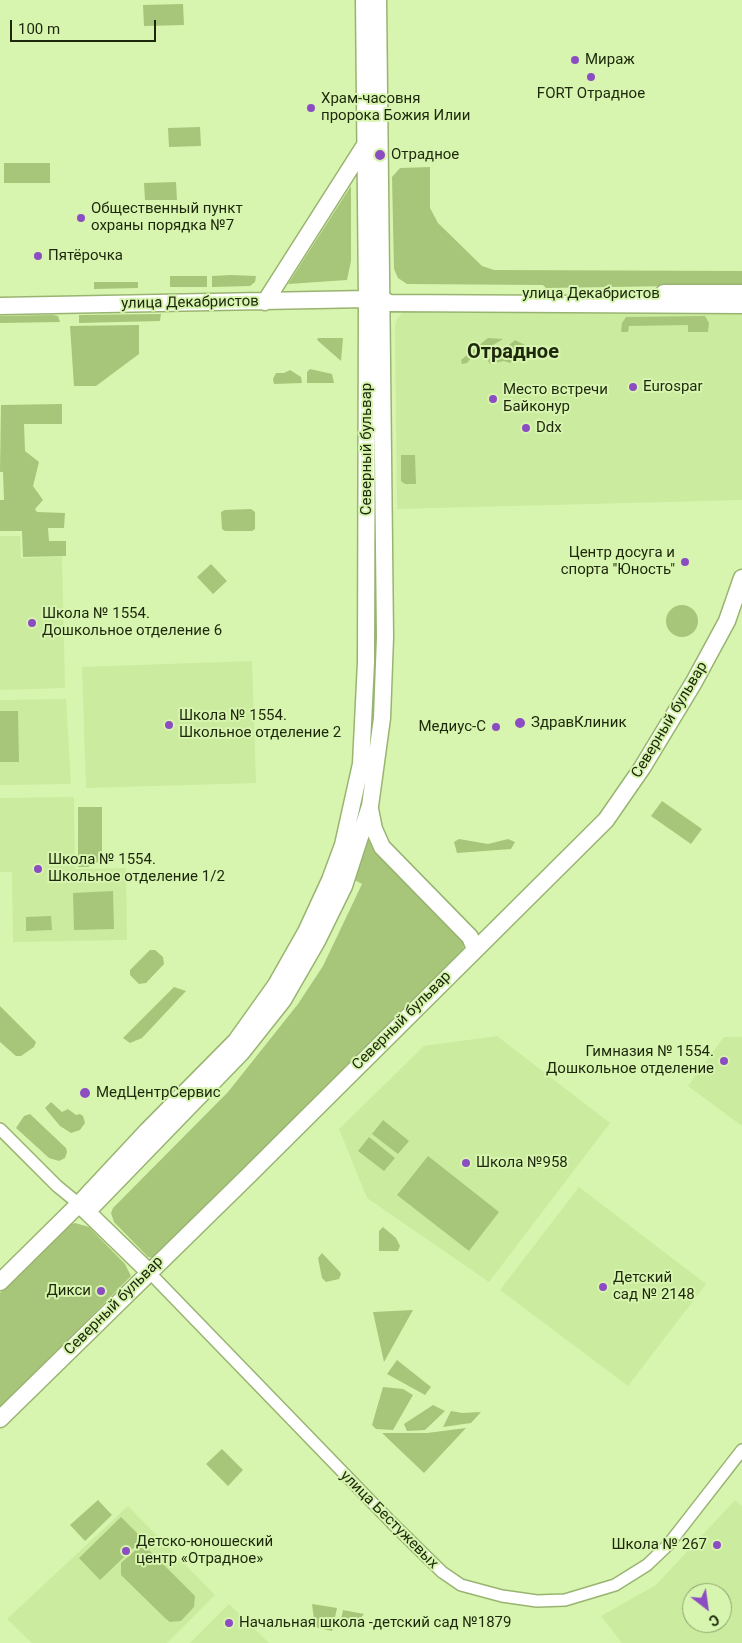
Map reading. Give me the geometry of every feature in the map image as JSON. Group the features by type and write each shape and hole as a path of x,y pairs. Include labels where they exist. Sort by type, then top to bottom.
{"main road":[{"path":"364,0 365,145 374,299"},
{"path":"374,299 378,0"},
{"path":"265,302 365,145"},
{"name":"улица Декабристов","path":"374,299 390,294 742,293"},
{"name":"улица Декабристов","path":"0,306 374,299 390,303 742,305"},
{"name":"Северный бульвар","path":"0,1282 83,1208 241,1053 283,1000 317,942 344,886 370,806 382,718 385,646 374,299"},
{"name":"Северный бульвар","path":"83,1208 148,1130 236,1041 276,985 306,932 340,857 361,764 365,715 374,299"},
{"name":"Северный бульвар","path":"0,1418 606,820 642,768 694,682 727,622 742,578"},
{"path":"370,806 374,829 382,847 470,937 475,948"},
{"name":"улица Бестужевых","path":"83,1208 149,1272"}],"street":[{"path":"0,1129 57,1186 83,1208"},
{"name":"улица Бестужевых","path":"149,1272 213,1335 284,1413 442,1572 468,1587 502,1596 537,1601 564,1600 614,1585 647,1565 668,1544 742,1450"}],"shaded area":[{"path":"183,4 184,25 144,26 143,5"},
{"path":"200,127 201,146 169,147 168,128"},
{"path":"4,163 50,163 50,183 4,183"},
{"path":"430,167 430,208 438,223 482,266 494,270 742,271 742,285 546,288 543,285 407,284 398,278 394,269 392,177 400,168"},
{"path":"176,182 177,200 145,200 144,183"},
{"path":"351,186 351,261 347,280 288,284"},
{"path":"170,276 207,276 207,287 170,287"},
{"path":"212,276 256,276 255,282 250,286 212,287"},
{"path":"94,282 138,282 138,288 94,289"},
{"path":"742,309 742,500 397,509 395,325 403,312"},
{"path":"161,314 160,321 79,323 79,315"},
{"path":"0,316 58,316 60,322 0,323"},
{"path":"705,316 709,323 708,332 688,332 688,325 629,326 628,332 621,332 622,323 626,317"},
{"path":"139,325 139,354 96,386 74,386 70,326"},
{"path":"318,338 343,338 341,361 317,340"},
{"path":"488,338 503,339 493,345 488,345 475,359 472,357 467,363 462,364 461,360"},
{"path":"515,340 525,345 521,353 510,363 504,361 490,364 488,361 493,352 501,352"},
{"path":"310,369 332,374 334,383 307,383 307,372"},
{"path":"290,370 301,377 302,383 274,384 273,379 276,373 284,373"},
{"path":"62,404 62,424 24,424 25,451 39,462 33,486 43,500 35,509 37,512 65,513 64,528 48,528 49,541 66,541 66,556 23,557 22,531 0,531 0,500 4,500 3,472 0,472 1,405"},
{"path":"401,455 415,455 416,484 405,484 401,481"},
{"path":"251,509 255,512 255,529 252,531 225,531 222,529 221,512 225,510"},
{"name":"Школа № 1554. Дошкольное отделение 6","path":"0,536 20,536 21,558 62,557 65,688 0,690"},
{"path":"211,564 227,581 213,594 197,577"},
{"path":"682,605 688,606 693,610 697,615 697,627 693,632 688,636 682,637 676,636 671,632 667,627 666,621 667,615 671,610 676,606"},
{"name":"Школа № 1554. Школьное отделение 2","path":"252,661 256,783 86,788 82,667"},
{"path":"66,699 71,784 0,785 0,700"},
{"path":"0,711 18,711 19,762 0,762"},
{"name":"Школа № 1554. Школьное отделение 1/2","path":"74,797 75,869 126,868 127,940 13,942 12,872 0,872 0,798"},
{"path":"662,801 702,829 691,844 651,816"},
{"path":"78,807 102,807 102,860 88,867 78,867"},
{"path":"366,837 463,939 464,951 154,1258 148,1257 114,1222 111,1213 113,1208 228,1092 298,1004 323,966 362,884 351,878"},
{"path":"459,839 488,844 508,839 515,842 511,849 457,853 454,842"},
{"path":"113,891 114,929 74,930 73,893"},
{"path":"51,916 52,930 26,931 26,917"},
{"path":"150,950 155,950 163,957 164,964 146,983 139,984 130,975 130,970"},
{"path":"174,987 186,991 142,1038 130,1043 123,1038"},
{"path":"0,1006 36,1042 34,1047 21,1056 16,1056 0,1042"},
{"name":"Школа №958","path":"497,1036 610,1123 489,1282 367,1198 339,1129 424,1046"},
{"name":"Гимназия № 1554. Дошкольное отделение","path":"724,1037 742,1037 742,1126 688,1086"},
{"path":"51,1102 62,1112 68,1109 76,1115 80,1114 83,1116 85,1123 80,1130 71,1133 60,1126 45,1108"},
{"path":"30,1114 66,1148 65,1158 59,1161 49,1158 16,1128 24,1116"},
{"path":"383,1120 409,1141 398,1154 372,1134"},
{"path":"369,1137 395,1158 384,1171 358,1151"},
{"path":"428,1156 499,1212 469,1251 397,1195"},
{"name":"Детский сад № 2148","path":"579,1187 706,1284 628,1386 500,1290"},
{"path":"75,1223 89,1227 125,1264 131,1276 0,1409 0,1293 68,1225"},
{"path":"383,1227 396,1238 400,1246 398,1251 379,1251 379,1231"},
{"path":"322,1253 340,1272 339,1279 326,1282 322,1278 318,1258"},
{"path":"413,1310 384,1362 373,1312"},
{"path":"397,1360 431,1387 425,1395 387,1374"},
{"path":"383,1387 403,1389 413,1395 393,1430 376,1429 372,1425"},
{"path":"433,1405 445,1411 425,1430 407,1431 404,1424"},
{"path":"451,1411 462,1413 481,1412 471,1423 443,1427"},
{"path":"466,1428 424,1473 382,1433 427,1433"},
{"path":"222,1449 243,1470 228,1486 206,1464"},
{"path":"98,1500 112,1515 85,1541 70,1525"},
{"name":"Школа № 267","path":"735,1500 742,1506 742,1643 622,1643 601,1616 656,1585"},
{"name":"Детско-юношеский центр «Отрадное»","path":"128,1506 215,1595 167,1643 32,1643 7,1619"},
{"path":"121,1517 143,1539 100,1580 79,1558"},
{"path":"139,1547 150,1551 195,1596 194,1607 181,1621 170,1622 166,1619 121,1575 121,1563"},
{"name":"Начальная школа -детский сад №1879","path":"229,1604 269,1643 190,1643"},
{"path":"312,1604 337,1608 332,1631 315,1627"},
{"path":"343,1610 364,1614 351,1629 340,1626"}],"place":[{"name":"Мираж","path":"575,60"},
{"name":"FORT Отрадное","path":"591,77"},
{"name":"Храм-часовня пророка Божия Илии","path":"311,108"},
{"name":"Отрадное","path":"380,155"},
{"name":"Общественный пункт охраны порядка №7","path":"81,218"},
{"name":"Пятёрочка","path":"38,256"},
{"name":"Eurospar","path":"633,387"},
{"name":"Место встречи Байконур","path":"493,399"},
{"name":"Ddx","path":"526,428"},
{"name":"Центр досуга и спорта \"Юность\"","path":"685,562"},
{"name":"Школа № 1554. Дошкольное отделение 6","path":"32,623"},
{"name":"ЗдравКлиник","path":"520,723"},
{"name":"Школа № 1554. Школьное отделение 2","path":"169,725"},
{"name":"Медиус-С","path":"496,727"},
{"name":"Школа № 1554. Школьное отделение 1/2","path":"38,869"},
{"name":"Гимназия № 1554. Дошкольное отделение","path":"724,1061"},
{"name":"МедЦентрСервис","path":"85,1093"},
{"name":"Школа №958","path":"466,1163"},
{"name":"Детский сад № 2148","path":"603,1287"},
{"name":"Дикси","path":"101,1291"},
{"name":"Школа № 267","path":"717,1545"},
{"name":"Детско-юношеский центр «Отрадное»","path":"126,1551"},
{"name":"Начальная школа -детский сад №1879","path":"229,1623"}],"district":[{"name":"Отрадное","path":"513,353"}]}
